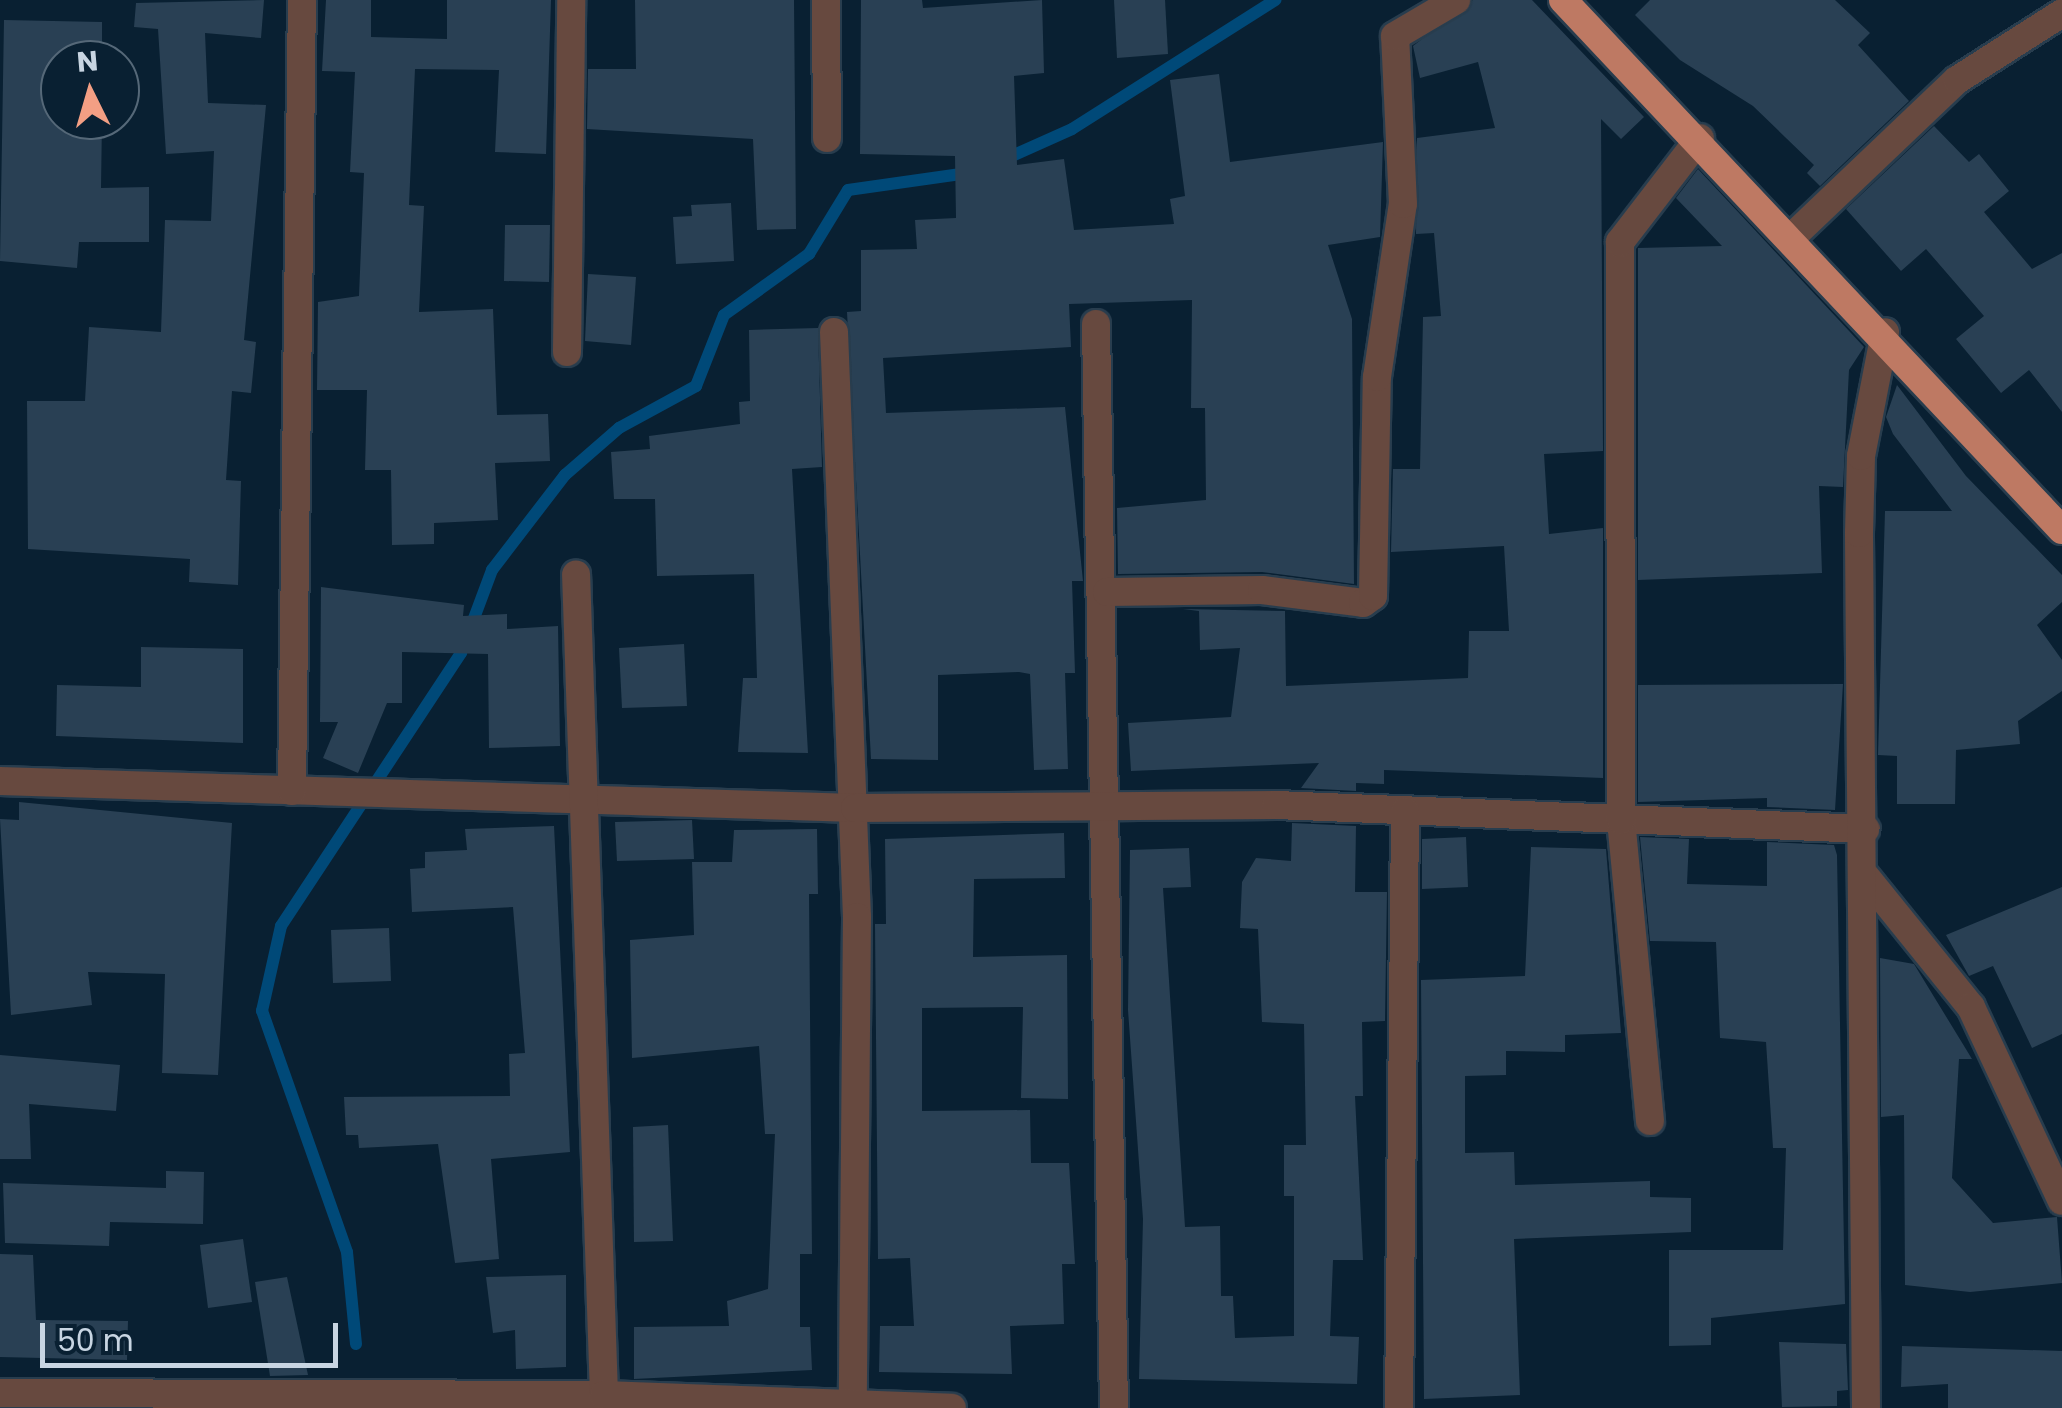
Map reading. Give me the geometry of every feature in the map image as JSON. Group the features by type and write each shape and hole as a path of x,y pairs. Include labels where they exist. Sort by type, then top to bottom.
{"highway":[{"path":"1563,0 1885,332 2062,530"}],"street":[{"path":"292,791 302,0"},
{"path":"567,352 570,0"},
{"path":"826,0 827,138"},
{"path":"1106,592 1262,590 1362,603 1372,596 1377,377 1404,204 1396,36 1456,0"},
{"path":"1793,236 1956,80 2062,13"},
{"path":"1650,1121 1621,820 1620,242 1700,138"},
{"path":"1096,324 1106,592 1114,1408"},
{"path":"834,332 855,808 853,1406"},
{"path":"1866,1408 1866,829 1861,456 1885,332"},
{"path":"576,574 604,1402"},
{"path":"0,781 855,808 1405,811 1866,829"},
{"path":"1399,1408 1405,811"},
{"path":"1866,877 1971,1008 2062,1200"},
{"path":"0,1393 952,1408"}],"building":[{"path":"264,0 261,38 205,33 208,103 266,105 244,340 256,342 251,393 232,391 226,480 241,481 238,585 189,582 190,559 28,549 27,401 85,401 89,327 161,332 165,220 211,221 214,151 166,154 158,29 134,27 136,3"},
{"path":"326,0 371,0 371,37 447,39 447,0 551,0 546,154 495,152 499,70 415,69 409,205 424,206 419,312 493,309 497,415 548,414 550,461 495,463 498,520 434,523 434,544 392,545 391,470 365,470 367,390 317,390 318,302 359,296 364,173 350,172 355,72 322,71"},
{"path":"635,0 794,0 796,229 757,230 753,139 587,129 588,69 636,69"},
{"path":"861,0 922,0 923,8 1042,0 1044,73 1014,76 1017,165 1064,159 1074,230 1174,224 1170,199 1185,196 1170,80 1219,74 1230,162 1383,142 1380,237 1328,245 1352,319 1354,584 1262,572 1118,574 1117,508 1206,500 1205,408 1191,408 1192,300 1069,304 1071,347 883,358 886,413 1065,407 1083,581 1072,581 1075,673 1065,673 1068,769 1034,770 1030,674 1019,672 938,675 938,760 871,759 847,312 861,311 861,250 917,249 915,220 956,218 955,156 860,154"},
{"path":"1114,0 1165,0 1168,54 1117,58"},
{"path":"1473,0 1532,0 1644,117 1621,139 1601,119 1603,451 1544,454 1549,534 1603,528 1603,778 1384,770 1384,784 1356,783 1356,791 1301,788 1319,763 1131,771 1128,723 1231,717 1240,648 1200,650 1199,611 1183,609 1285,611 1286,686 1468,678 1469,631 1509,631 1504,546 1391,552 1393,469 1420,469 1423,317 1441,316 1434,233 1416,234 1417,138 1495,128 1478,62 1420,78 1413,46"},
{"path":"1650,0 1835,0 1870,33 1858,45 1909,101 1820,186 1807,173 1814,165 1753,106 1680,60 1635,15"},
{"path":"4,20 102,22 102,40 40,40 40,140 102,140 101,188 149,187 149,242 79,242 77,268 0,261"},
{"path":"1934,126 1969,162 1979,154 2009,191 1984,212 2032,269 2062,253 2062,412 2029,370 2001,393 1956,339 1984,316 1926,249 1901,271 1846,209"},
{"path":"1698,169 1864,347 1849,370 1843,487 1819,486 1822,573 1638,580 1638,248 1722,246 1676,198"},
{"path":"731,203 734,261 676,264 673,217 692,216 691,205"},
{"path":"505,225 550,225 549,282 504,281"},
{"path":"588,274 636,277 631,345 585,341"},
{"path":"818,328 822,467 792,469 808,753 738,752 743,678 757,678 754,574 657,576 655,499 614,499 611,452 650,449 649,436 740,424 739,402 750,401 749,330"},
{"path":"1897,385 1966,476 2062,575 2062,602 2037,625 2062,660 2062,691 2018,721 2020,744 1956,750 1955,804 1897,804 1897,756 1878,755 1885,511 1952,511 1893,434 1886,417"},
{"path":"321,587 464,605 463,616 507,614 507,629 558,626 560,746 489,748 488,654 402,652 402,703 387,703 358,773 323,758 338,722 320,722"},
{"path":"684,644 687,706 622,708 619,648"},
{"path":"141,647 243,649 243,743 56,736 57,685 141,687"},
{"path":"1843,684 1835,810 1767,807 1767,798 1638,802 1638,685"},
{"path":"19,802 232,823 218,1075 162,1073 165,974 88,972 92,1005 11,1015 0,819 19,820"},
{"path":"692,820 694,859 617,861 615,822"},
{"path":"1292,823 1356,826 1355,892 1387,892 1385,1021 1362,1022 1363,1096 1355,1096 1363,1260 1333,1260 1330,1336 1359,1337 1357,1384 1139,1379 1143,1219 1128,1010 1130,850 1189,848 1191,887 1163,888 1185,1227 1220,1226 1221,1296 1233,1296 1235,1338 1294,1336 1294,1196 1284,1196 1284,1145 1306,1145 1304,1024 1262,1022 1258,929 1240,928 1242,882 1256,858 1291,861"},
{"path":"554,826 570,1152 491,1159 499,1259 455,1263 438,1144 359,1148 358,1135 346,1135 344,1097 510,1096 509,1054 525,1053 513,907 412,912 410,869 425,868 425,852 467,850 465,829"},
{"path":"817,829 818,894 809,894 812,1254 800,1254 800,1327 810,1327 812,1370 634,1379 634,1327 729,1326 727,1301 768,1289 775,1134 765,1134 759,1046 632,1058 630,940 694,935 692,862 732,862 734,830"},
{"path":"1064,833 1065,878 974,879 973,957 1067,955 1068,1099 1021,1098 1023,1007 922,1008 922,1111 1030,1110 1031,1163 1069,1163 1075,1264 1062,1264 1064,1324 1010,1326 1012,1374 879,1372 880,1326 914,1326 910,1258 878,1259 875,924 886,924 885,839"},
{"path":"1466,837 1468,887 1422,889 1422,839"},
{"path":"1640,837 1689,839 1687,884 1767,886 1767,842 1834,845 1837,855 1845,1304 1711,1318 1711,1345 1669,1346 1669,1250 1783,1250 1786,1148 1773,1148 1766,1042 1720,1038 1716,942 1650,941"},
{"path":"1531,847 1606,849 1621,1033 1565,1035 1565,1052 1506,1051 1506,1075 1465,1076 1465,1153 1514,1152 1515,1185 1650,1181 1650,1197 1691,1198 1691,1232 1514,1239 1520,1395 1424,1399 1421,980 1525,976"},
{"path":"2062,887 2062,1034 2032,1048 1993,966 1969,976 1946,935"},
{"path":"389,928 391,981 333,983 331,930"},
{"path":"1880,958 1914,964 1972,1059 1959,1059 1952,1178 1993,1223 2057,1217 2062,1283 1970,1292 1905,1285 1904,1115 1881,1117"},
{"path":"0,1055 120,1065 116,1111 29,1104 31,1159 0,1159"},
{"path":"668,1125 673,1241 634,1242 633,1127"},
{"path":"166,1171 204,1172 203,1224 110,1222 109,1246 5,1243 3,1183 166,1188"},
{"path":"243,1239 252,1302 208,1308 200,1245"},
{"path":"0,1254 33,1255 36,1320 128,1321 127,1360 0,1357"},
{"path":"566,1275 566,1367 516,1369 515,1330 493,1333 486,1277"},
{"path":"287,1277 308,1375 270,1376 255,1282"},
{"path":"1779,1342 1846,1344 1848,1390 1837,1391 1837,1406 1782,1407"},
{"path":"1902,1346 2062,1351 2062,1408 1948,1408 1948,1384 1901,1387"}],"waterway":[{"path":"1005,159 1072,129 1275,0"},
{"path":"356,1344 347,1252 262,1011 281,926 461,653 492,570 565,475 619,428 696,386 724,315 809,254 848,190 968,173"}]}
